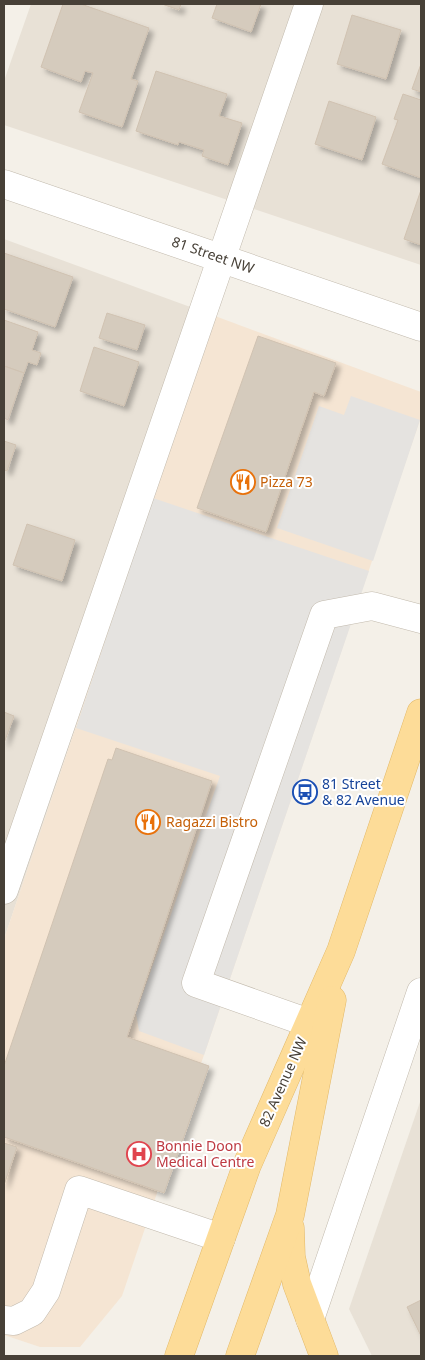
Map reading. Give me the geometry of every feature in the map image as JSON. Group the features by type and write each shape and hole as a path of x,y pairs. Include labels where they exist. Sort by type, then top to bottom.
{"main road":[{"name":"82 Avenue NW","path":"180,1356 247,1165 341,951 421,713"},
{"name":"82 Avenue NW","path":"240,1356 290,1215 341,951"},
{"path":"290,1215 291,1257 297,1284 324,1356"}],"street":[{"path":"4,890 309,4"},
{"name":"81 Street NW","path":"4,184 421,327"},
{"path":"309,1023 196,983 324,615 372,606 421,619"},
{"path":"310,1319 421,992"},
{"path":"4,1320 14,1321 32,1312 46,1291 79,1190 221,1238"}],"shaded area":[{"path":"31,4 421,4 421,265 4,125 4,81"},
{"path":"4,239 215,316 4,939"},
{"path":"215,316 421,392 421,417 122,1296 80,1347 40,1347 4,1335 4,939"},
{"path":"351,396 420,420 373,561 277,528 319,406 344,415"},
{"path":"153,498 369,571 204,1055 139,1031 136,1013 220,776 76,728"},
{"path":"421,1099 421,1356 372,1356 349,1309"}],"building":[{"path":"63,4 81,4 149,28 131,79 138,81 122,127 79,112 93,73 85,71 81,82 41,67"},
{"path":"162,4 181,4 179,10"},
{"path":"217,4 261,4 251,32 212,18"},
{"path":"352,15 401,30 386,79 337,64"},
{"path":"421,64 421,92 412,89"},
{"path":"156,71 227,94 219,116 242,123 228,165 202,156 204,150 179,142 178,145 136,131"},
{"path":"403,94 421,100 421,178 382,164 398,120 394,119"},
{"path":"329,101 376,117 362,160 315,144"},
{"path":"421,190 421,245 404,239"},
{"path":"4,253 73,277 55,327 4,309"},
{"path":"107,313 145,325 137,350 99,338"},
{"path":"4,320 38,332 32,350 41,353 37,365 28,362 24,373 4,366"},
{"path":"258,336 336,363 324,396 314,392 266,532 197,508"},
{"path":"94,347 139,362 124,406 80,391"},
{"path":"4,366 24,373 8,420 4,418"},
{"path":"4,441 16,445 7,471 4,470"},
{"path":"27,524 75,540 62,581 13,565"},
{"path":"4,712 14,716 4,743"},
{"path":"116,748 212,781 127,1037 209,1066 164,1193 4,1137 4,1066 108,759 112,760"},
{"path":"4,1143 17,1147 4,1185"},
{"path":"421,1300 421,1336 407,1307"}],"place":[{"name":"Pizza 73","path":"243,482"},
{"name":"81 Street & 82 Avenue","path":"305,792"},
{"name":"Ragazzi Bistro","path":"148,822"},
{"name":"Bonnie Doon Medical Centre","path":"139,1154"}]}
